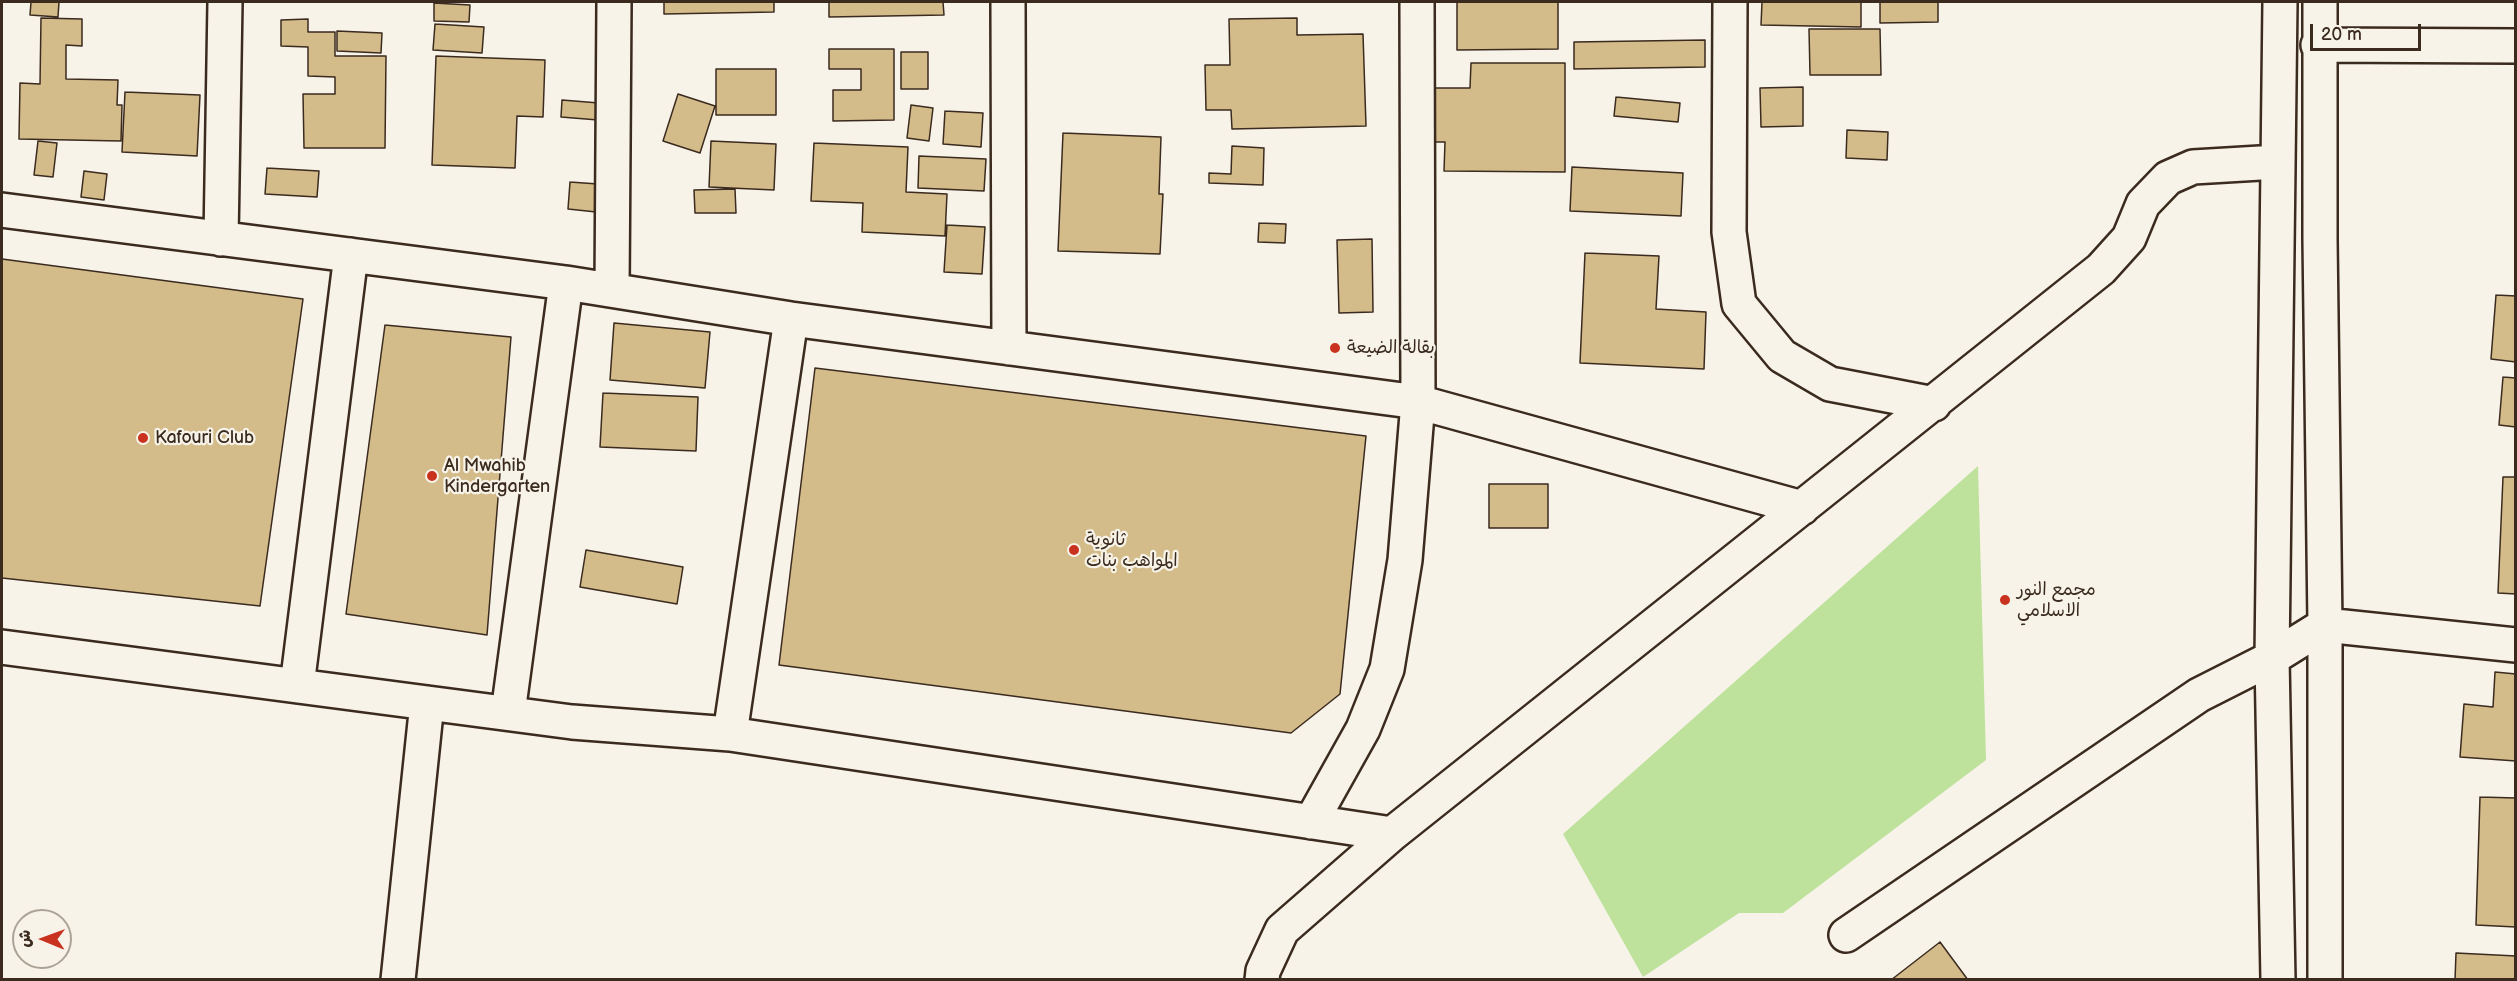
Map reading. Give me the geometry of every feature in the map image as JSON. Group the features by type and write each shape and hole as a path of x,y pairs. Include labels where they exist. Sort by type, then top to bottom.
{"street":[{"path":"221,239 225,2"},
{"path":"612,290 614,2"},
{"path":"1008,2 1009,348"},
{"path":"1311,822 1363,729 1387,669 1405,560 1418,402 1418,2"},
{"path":"1730,2 1729,232 1739,304 1782,356 1830,384 1934,404"},
{"path":"2278,980 2272,658 2280,2"},
{"path":"2320,2 2318,45 2325,625 2325,980"},
{"path":"2318,45 2516,45"},
{"path":"1262,980 1263,971 1282,930 1392,834 2101,269 2129,238 2143,204 2168,178 2193,167 2277,162"},
{"path":"2,210 566,283 791,320 1418,402 1802,508"},
{"path":"297,686 351,255"},
{"path":"508,713 566,283"},
{"path":"730,734 791,320"},
{"path":"1846,935 2199,695 2272,658 2325,625 2516,645"},
{"path":"2,647 572,722 730,734 1392,834"},
{"path":"398,980 427,703"}],"green space":[{"path":"1978,466 1986,760 1783,913 1739,913 1643,977 1563,834"}],"building":[{"path":"31,2 59,2 58,17 30,15"},
{"path":"664,2 774,2 774,12 664,14"},
{"path":"829,2 943,2 944,15 829,17"},
{"path":"1457,2 1558,2 1558,49 1457,50"},
{"path":"1762,2 1861,2 1861,27 1761,25"},
{"path":"1880,2 1938,2 1938,22 1880,23"},
{"path":"434,3 470,5 469,22 434,21"},
{"path":"41,18 82,19 82,46 66,45 66,79 118,80 117,105 122,105 121,141 19,139 20,83 40,84"},
{"path":"1297,18 1297,35 1363,34 1366,126 1232,129 1231,110 1206,110 1205,65 1230,65 1229,19"},
{"path":"308,19 308,32 335,32 335,56 386,56 385,148 304,148 303,94 335,94 335,77 308,76 308,47 281,46 281,20"},
{"path":"435,24 484,27 482,53 433,50"},
{"path":"1809,29 1880,29 1881,75 1810,75"},
{"path":"337,31 382,33 381,53 337,51"},
{"path":"1705,40 1705,67 1574,69 1574,42"},
{"path":"829,49 894,49 894,120 833,121 833,90 861,90 861,69 829,69"},
{"path":"901,52 928,52 928,89 901,89"},
{"path":"436,56 545,60 543,117 517,116 515,168 432,165"},
{"path":"1471,63 1565,63 1565,172 1444,171 1445,142 1431,142 1432,88 1470,88"},
{"path":"716,69 776,69 776,115 716,115"},
{"path":"1803,87 1803,126 1761,127 1760,88"},
{"path":"125,92 200,95 197,156 122,152"},
{"path":"678,94 715,106 700,153 663,141"},
{"path":"1616,97 1680,103 1678,122 1614,116"},
{"path":"562,100 599,103 598,120 561,117"},
{"path":"911,105 933,108 929,141 907,138"},
{"path":"945,111 983,113 981,147 943,144"},
{"path":"1847,130 1888,132 1887,160 1846,158"},
{"path":"1063,133 1161,137 1159,194 1163,194 1160,254 1058,251"},
{"path":"38,141 57,143 53,177 34,175"},
{"path":"711,141 776,144 774,190 709,187"},
{"path":"814,143 908,147 906,192 947,194 945,236 862,232 863,203 811,201"},
{"path":"1232,146 1264,148 1263,185 1209,183 1209,173 1231,174"},
{"path":"919,156 986,159 984,191 918,188"},
{"path":"1572,167 1683,173 1681,216 1570,211"},
{"path":"267,168 319,171 317,197 265,194"},
{"path":"84,171 107,174 104,200 81,197"},
{"path":"570,182 598,184 596,212 568,209"},
{"path":"735,189 736,213 695,213 694,190"},
{"path":"1259,223 1286,224 1285,243 1258,242"},
{"path":"947,225 985,227 982,274 944,272"},
{"path":"1372,239 1373,312 1339,313 1337,240"},
{"path":"1585,253 1659,256 1656,309 1706,312 1704,369 1580,363"},
{"name":"Kafouri Club","path":"2,259 303,299 260,606 2,578"},
{"path":"2496,295 2516,296 2516,362 2491,359"},
{"path":"614,323 710,332 705,388 610,380"},
{"name":"Al Mwahib Kindergarten","path":"385,325 511,337 487,635 346,614"},
{"name":"ثانوية المواهب بنات","path":"815,368 1366,436 1340,694 1291,733 779,665"},
{"path":"2503,377 2516,378 2516,427 2499,425"},
{"path":"603,393 698,397 696,451 600,447"},
{"path":"2503,477 2516,477 2516,594 2498,593"},
{"path":"1489,484 1548,484 1548,528 1489,528"},
{"path":"586,550 683,567 677,604 580,587"},
{"path":"2495,672 2516,674 2516,761 2460,757 2464,704 2493,707"},
{"path":"2480,797 2516,798 2516,927 2476,925"},
{"path":"1940,942 1968,980 1891,980"},
{"path":"2456,953 2516,956 2515,980 2455,980"}],"place":[{"name":"بقالة الضيعة","path":"1335,348"},
{"name":"Kafouri Club","path":"143,438"},
{"name":"Al Mwahib Kindergarten","path":"432,476"},
{"name":"ثانوية المواهب بنات","path":"1074,550"},
{"name":"مجمع النور الاسلامي","path":"2005,600"}]}
